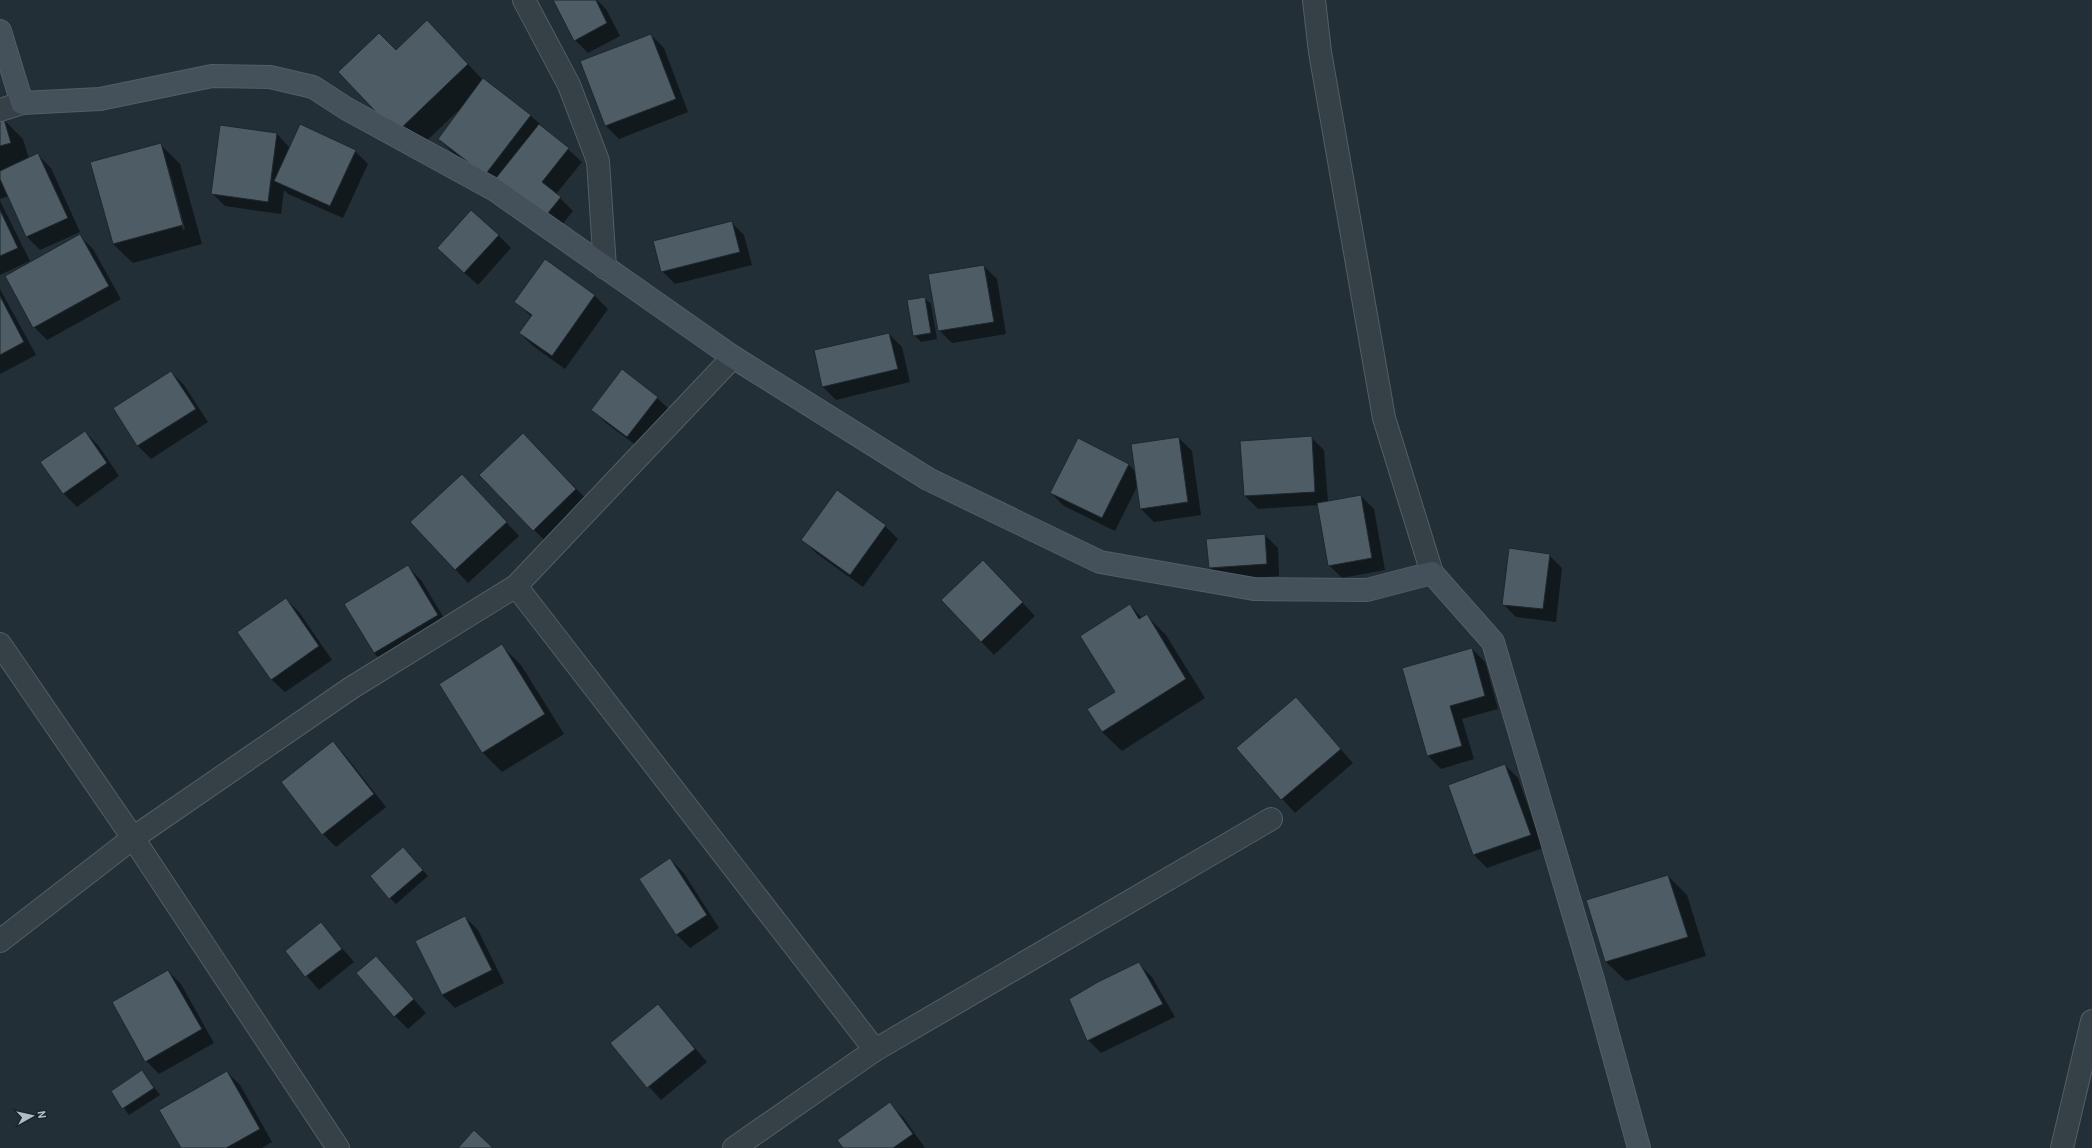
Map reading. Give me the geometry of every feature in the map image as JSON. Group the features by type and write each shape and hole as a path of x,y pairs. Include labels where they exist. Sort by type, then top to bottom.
{"street":[{"path":"524,0 569,85 598,161 605,268"},
{"path":"1314,0 1320,52 1384,418 1432,573 1492,642 1593,980 1640,1148"},
{"path":"0,31 22,103"},
{"path":"0,110 22,103 100,99 212,76 270,77 313,87 347,109 495,190 733,357 928,479 1100,562 1254,589 1367,590 1432,573"},
{"path":"0,941 133,838 351,688 516,586 733,357"},
{"path":"516,586 875,1050"},
{"path":"0,644 133,838 338,1148"},
{"path":"734,1148 875,1050 1271,819"},
{"path":"2062,1148 2092,1021"}],"building":[{"path":"553,0 596,0 607,23 574,41"},
{"path":"427,20 468,64 396,133 338,72 379,33 396,50"},
{"path":"651,34 676,99 605,126 580,61"},
{"path":"483,78 531,115 485,175 438,139"},
{"path":"4,119 11,143 0,146 0,120"},
{"path":"300,124 356,150 330,206 274,181"},
{"path":"539,124 569,148 542,182 561,197 544,218 496,178"},
{"path":"220,125 277,133 268,202 211,194"},
{"path":"161,143 183,225 113,244 90,162"},
{"path":"38,153 68,218 26,237 0,179 0,171"},
{"path":"0,210 18,248 0,256"},
{"path":"471,210 499,235 464,273 437,248"},
{"path":"732,221 740,252 661,272 653,241"},
{"path":"80,234 109,286 33,328 5,276"},
{"path":"545,259 595,295 552,356 519,333 532,315 514,302"},
{"path":"984,265 994,322 938,331 928,274"},
{"path":"0,296 24,342 0,355"},
{"path":"925,297 931,333 913,336 907,300"},
{"path":"889,333 898,369 822,387 814,350"},
{"path":"622,369 658,397 627,437 591,410"},
{"path":"171,371 196,409 137,446 113,408"},
{"path":"85,431 107,463 63,494 40,462"},
{"path":"523,433 576,489 533,531 479,475"},
{"path":"1312,436 1315,492 1244,496 1240,441"},
{"path":"1179,437 1188,502 1140,509 1131,444"},
{"path":"1078,438 1129,464 1102,518 1050,493"},
{"path":"462,474 507,522 455,570 410,522"},
{"path":"837,490 886,525 850,575 801,540"},
{"path":"1361,495 1372,558 1328,566 1317,503"},
{"path":"1265,534 1267,564 1209,568 1206,539"},
{"path":"1509,548 1550,554 1543,609 1502,605"},
{"path":"983,560 1023,602 981,642 941,600"},
{"path":"408,565 438,615 374,653 344,604"},
{"path":"286,598 319,646 271,680 237,632"},
{"path":"1130,604 1139,619 1147,614 1186,679 1102,732 1087,709 1115,692 1080,636"},
{"path":"502,644 545,714 482,753 439,684"},
{"path":"1472,648 1485,696 1450,706 1462,746 1427,756 1402,668"},
{"path":"1296,697 1341,749 1281,800 1236,748"},
{"path":"333,741 374,794 322,835 281,782"},
{"path":"1505,764 1531,835 1473,855 1448,785"},
{"path":"403,847 423,870 389,899 370,876"},
{"path":"670,858 707,915 676,935 639,879"},
{"path":"1668,875 1688,937 1605,962 1586,900"},
{"path":"465,916 492,970 442,995 415,941"},
{"path":"321,922 342,949 305,977 285,951"},
{"path":"376,956 414,999 394,1017 356,973"},
{"path":"1139,962 1163,1004 1087,1041 1069,999 1098,982"},
{"path":"168,970 202,1029 145,1062 112,1002"},
{"path":"658,1004 695,1049 647,1088 610,1043"},
{"path":"142,1070 154,1088 122,1109 111,1091"},
{"path":"227,1071 260,1129 226,1148 181,1148 159,1110"},
{"path":"890,1102 913,1134 893,1148 843,1148 837,1140"},
{"path":"474,1130 493,1148 458,1148"}]}
